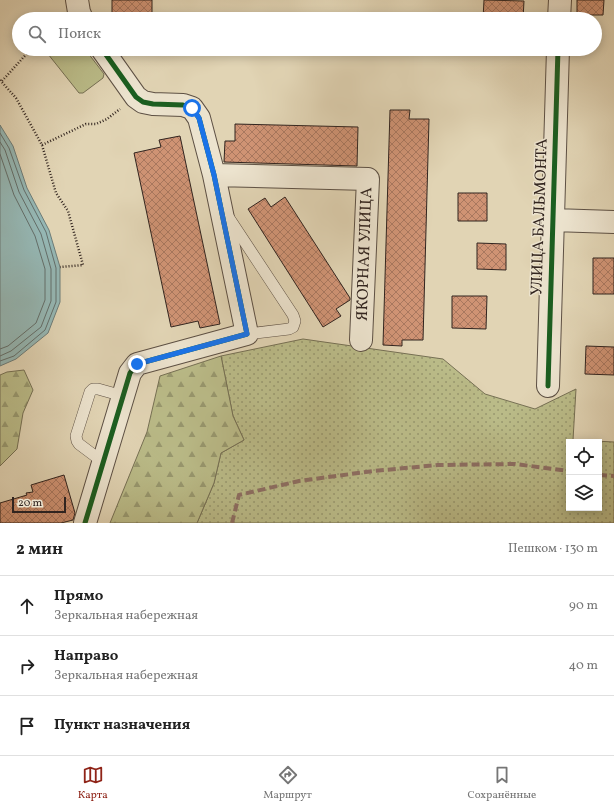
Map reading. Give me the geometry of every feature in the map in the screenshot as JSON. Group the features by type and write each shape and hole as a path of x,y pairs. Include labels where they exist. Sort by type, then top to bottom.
{"street":[{"path":"77,0 79,12"},
{"path":"559,12 560,0"},
{"path":"85,523 130,373 137,364 247,334 214,175 199,118 192,108 183,105 153,104 143,102 136,97 107,56"},
{"name":"УЛИЦА БАЛЬМОНТА","path":"548,386 558,56"},
{"name":"ЯКОРНАЯ УЛИЦА","path":"214,175 368,179 361,340"},
{"path":"553,220 614,222"}],"lane":[{"path":"220,205 293,315 295,321 293,327 289,329 247,334"},
{"path":"103,462 80,444 77,441 76,436 90,392 93,389 123,396"}],"path":[{"path":"24,56 1,80 16,98 42,145 56,193 68,211 83,265 60,267"},
{"path":"42,145 86,124 96,124 107,119 136,97"}],"green space":[{"path":"50,56 90,56 104,74 103,78 83,93 79,93"},
{"path":"303,339 443,359 485,394 535,409 576,389 573,439 566,439 566,511 602,511 602,441 614,442 614,523 197,523 214,483 221,453 244,440 233,416 221,356"},
{"path":"221,356 233,416 244,440 221,453 214,483 197,523 110,523 147,432 160,376"},
{"path":"24,370 33,390 23,413 17,449 0,466 0,375 7,372"}],"water":[{"path":"0,125 13,146 27,188 49,230 60,267 60,302 48,333 16,359 0,366"}],"building":[{"path":"112,0 152,0 152,12 112,12"},
{"path":"484,0 524,1 523,12 483,12"},
{"path":"577,0 604,0 603,15 602,12 577,12"},
{"path":"390,110 410,110 409,119 429,119 423,340 402,340 402,346 383,345"},
{"path":"235,124 358,127 357,166 224,162 225,141 235,141"},
{"path":"180,136 220,324 200,328 198,321 171,327 134,153 161,147 159,140"},
{"path":"458,193 487,193 487,221 458,221"},
{"path":"285,197 350,298 350,300 336,309 341,316 323,327 248,209 265,198 271,207"},
{"path":"477,243 506,244 506,270 477,269"},
{"path":"593,258 614,258 614,294 593,294"},
{"path":"452,296 487,296 486,329 452,328"},
{"path":"586,346 614,347 614,375 585,374"},
{"path":"64,475 75,513 73,520 61,523 0,523 0,503 27,495 26,493 33,492 31,485"}],"marked path":[{"path":"232,523 239,495 299,481 373,471 438,465 515,464 566,471"},
{"path":"602,475 614,476"}],"cycle path":[{"path":"85,523 130,373 137,364 247,334 214,175 199,118 192,108 183,105 153,104 143,102 136,97 107,56"},
{"path":"548,386 558,56"}],"route":[{"path":"137,364 247,334 214,175 199,118 192,108"}]}
